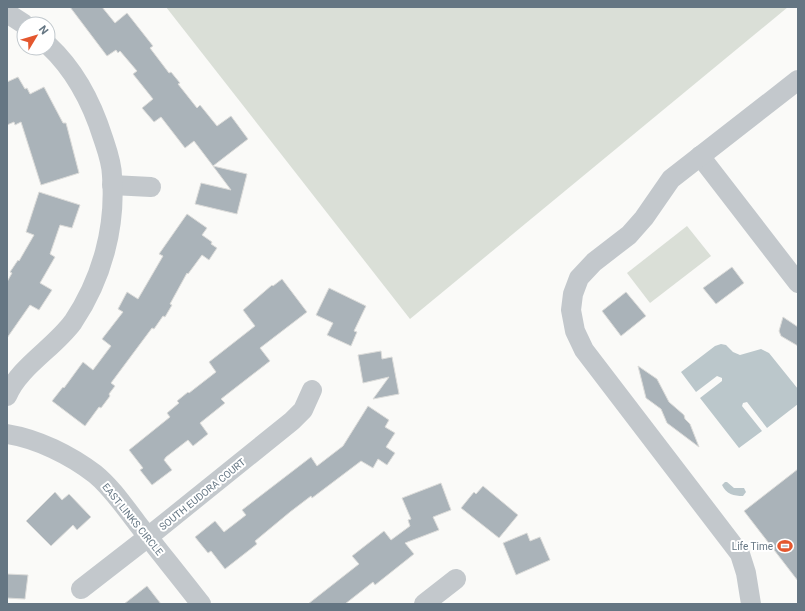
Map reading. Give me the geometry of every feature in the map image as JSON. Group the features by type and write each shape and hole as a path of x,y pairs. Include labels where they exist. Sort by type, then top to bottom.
{"street":[{"path":"7,13 16,19"},
{"path":"7,396 20,376 59,339 72,322 94,283 107,246 110,223 112,175 107,149 96,116 83,90 69,68 56,54"},
{"path":"751,604 746,573 740,554 584,350 575,331 571,310 573,294 579,278 594,262 629,236 644,218 671,179 798,80"},
{"path":"700,156 798,283"},
{"path":"112,185 151,187"},
{"name":"SOUTH EUDORA COURT","path":"81,589 292,421 303,410 312,390"},
{"name":"EAST LINKS CIRCLE","path":"7,434 33,441 55,450 78,462 96,475 114,494 201,604"},
{"path":"424,604 456,579"}],"shaded area":[{"path":"166,7 788,7 410,319"},
{"path":"687,226 711,256 650,303 627,273"},
{"path":"721,344 726,345 733,352 740,355 761,349 769,353 798,389 798,404 767,428 747,402 743,403 742,406 762,431 739,448 700,398 722,381 722,378 717,376 696,392 681,372 715,346"},
{"path":"725,482 734,488 744,488 746,492 743,496 731,494 726,491 722,485"}],"building":[{"path":"70,7 102,7 115,23 127,13 153,46 150,48 169,73 171,72 180,83 178,84 197,108 200,105 217,126 231,116 248,139 213,166 194,141 185,148 161,117 154,122 142,108 153,99 133,74 137,71 120,51 118,53 116,50 107,56"},
{"path":"18,77 25,89 27,88 30,94 44,87 63,123 66,123 79,173 41,185 21,122 15,125 14,122 7,125 7,82"},
{"path":"213,166 247,174 237,214 195,204 201,183 231,190"},
{"path":"39,192 80,205 72,228 60,225 50,254 55,257 40,283 52,290 39,310 30,305 7,338 7,282 12,273 10,272 18,260 19,261 34,235 26,232"},
{"path":"187,214 207,228 202,235 212,242 211,244 217,248 209,260 202,255 188,274 187,273 170,304 172,305 165,317 163,316 154,329 152,328 111,383 115,386 109,394 110,396 101,408 99,407 85,426 52,401 63,387 64,388 83,362 93,370 111,346 102,339 123,312 118,309 127,292 138,299 163,256 159,254"},
{"path":"732,267 744,283 716,304 703,288"},
{"path":"282,279 307,312 260,348 270,361 221,399 225,403 200,423 208,434 193,446 188,440 166,457 164,460 172,470 152,485 140,470 143,468 129,450 170,417 167,413 179,403 177,401 216,372 209,362 255,326 243,310 272,285 273,286"},
{"path":"329,288 366,306 354,331 357,332 351,346 327,335 333,323 316,315"},
{"path":"626,292 646,316 621,336 602,311"},
{"path":"783,317 798,327 798,346 781,336 779,331"},
{"path":"381,351 382,359 392,357 399,394 373,399 389,377 363,383 358,355"},
{"path":"638,366 657,379 669,402 684,415 685,419 690,424 699,447 667,423 661,409 646,398"},
{"path":"368,406 389,420 385,427 395,433 386,447 395,453 387,465 378,459 373,468 361,461 312,498 311,496 290,512 255,541 257,544 225,569 211,551 208,553 195,537 215,521 224,532 246,515 242,510 311,457 317,466 343,446"},
{"name":"Life Time","path":"798,469 798,581 744,511"},
{"path":"441,483 451,510 433,517 439,530 405,543 414,554 375,585 373,582 345,604 308,604 359,564 352,556 384,531 391,540 410,526 408,520 411,519 402,498"},
{"path":"483,486 518,515 499,538 461,508 474,492 476,494"},
{"path":"55,492 62,500 69,494 91,517 77,530 73,525 51,546 26,521"},
{"path":"527,533 530,541 540,537 550,560 516,575 503,543"},
{"path":"7,574 28,575 25,599 7,598"},
{"path":"147,586 161,604 124,604"}],"place":[{"name":"Life Time","path":"785,546"}]}
